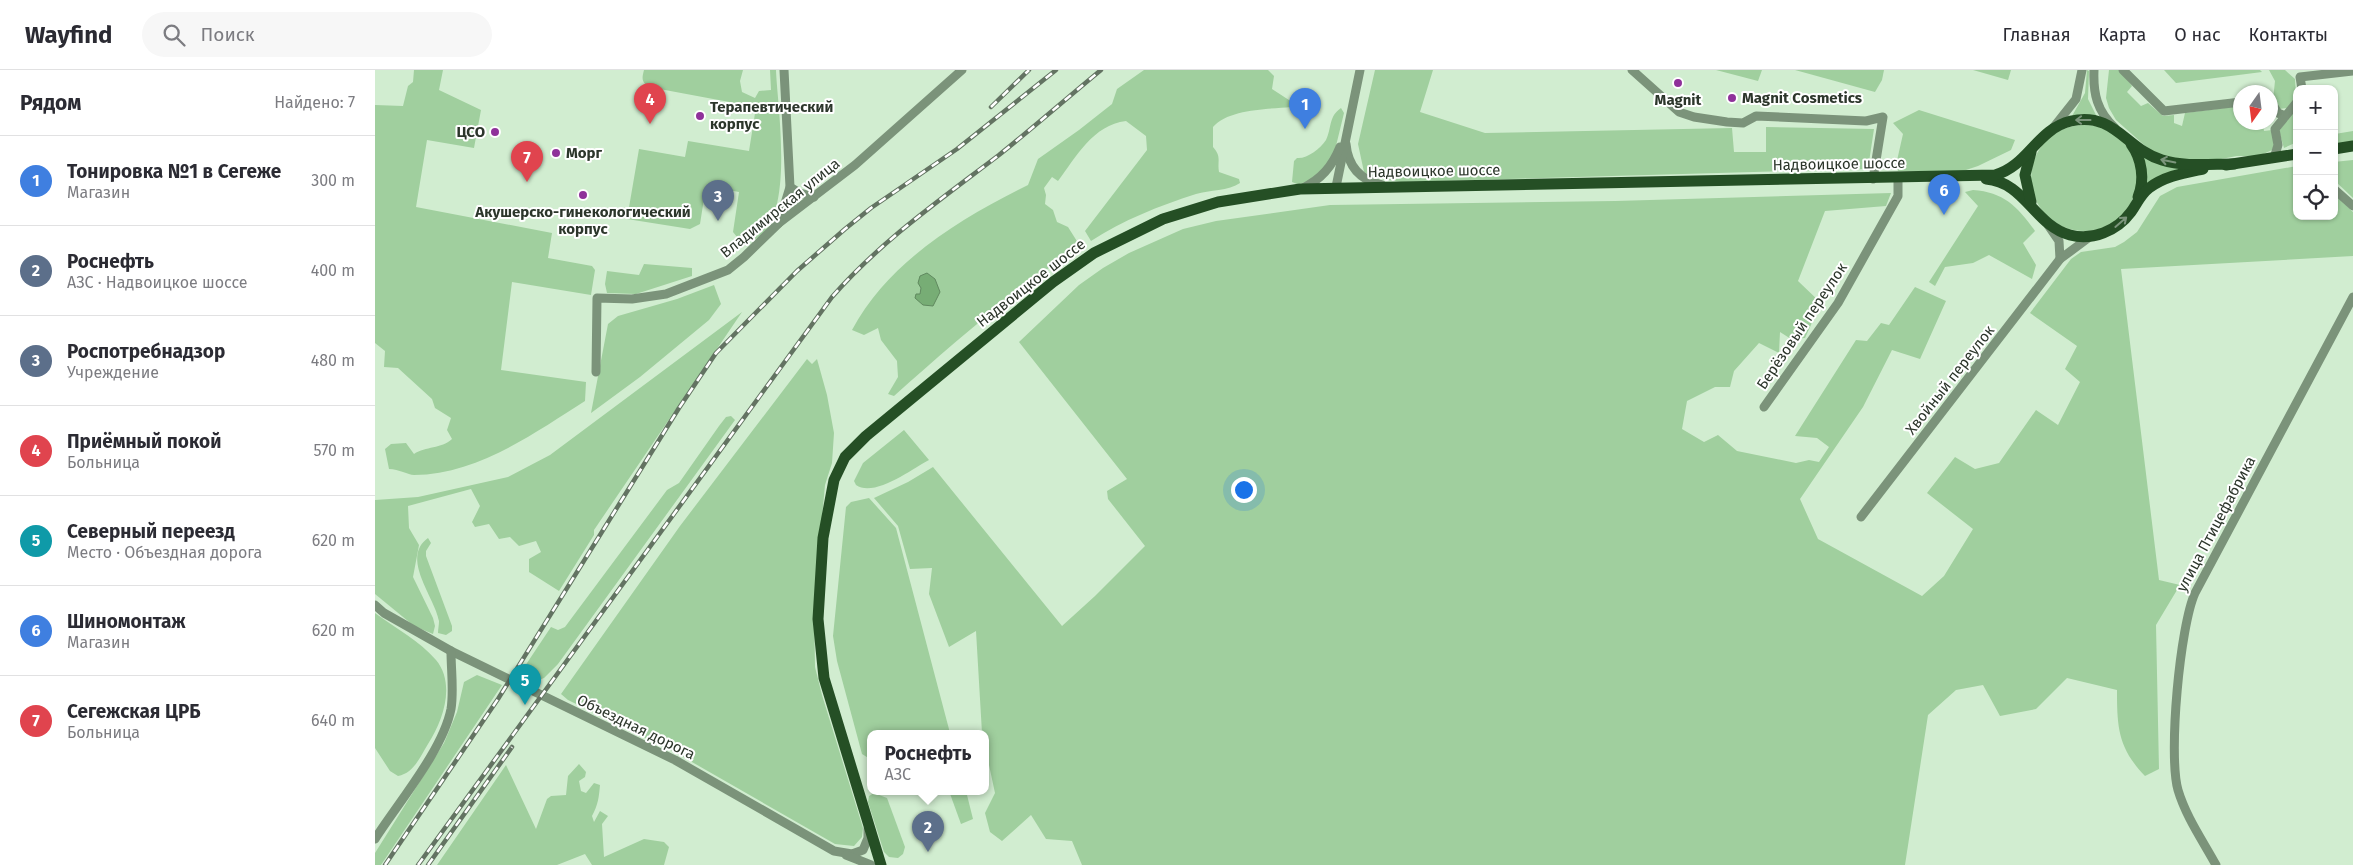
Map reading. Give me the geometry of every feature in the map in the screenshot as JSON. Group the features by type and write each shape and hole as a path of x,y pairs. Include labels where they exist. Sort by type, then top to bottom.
{"main road":[{"path":"1959,177 2003,173 2017,165 2053,128 2072,121 2093,120 2107,124 2145,152 2162,160 2187,164 2234,164"},
{"path":"2125,137 2139,158 2141,169 2142,181 2136,203"},
{"path":"2033,208 2027,192 2025,175 2031,153 2037,143"},
{"path":"2338,148 2353,146"},
{"path":"1959,177 1994,180 2007,185 2018,192 2048,224 2073,236 2092,236 2113,228 2131,213 2146,190 2161,180 2174,175 2293,155"},
{"name":"Надвоицкое шоссе","path":"881,865 824,678 818,619 823,538 834,480 845,457 866,436 1015,313 1093,252 1163,219 1218,202 1300,189 1959,177"}],"street":[{"path":"779,223 790,186 784,70"},
{"name":"Владимирская улица","path":"596,372 597,298 632,299 666,294 728,270 745,257 779,223 855,165 962,70"},
{"path":"1336,187 1360,70"},
{"path":"1632,70 1679,112 1694,118 1743,123 1756,116 1867,121 1883,118 1873,179"},
{"path":"2053,128 2077,99 2081,88 2082,70"},
{"path":"2094,70 2093,89 2096,102 2110,123 2125,137"},
{"path":"2123,70 2164,112 2233,103"},
{"path":"2302,85 2300,76 2353,70"},
{"path":"2274,158 2278,145 2275,129 2293,107"},
{"path":"2278,113 2285,116"},
{"path":"1346,133 1349,159 1359,175 1372,182 1397,187"},
{"path":"1300,189 1315,182 1328,171 1346,133"},
{"name":"Берёзовый переулок","path":"1763,407 1838,303 1898,196 1898,178"},
{"path":"790,186 801,193 814,197"},
{"path":"2338,193 2353,206"},
{"path":"2048,224 2059,240 2060,259"},
{"name":"Хвойный переулок","path":"1861,518 2060,259 2092,236"},
{"name":"улица Птицефабрика","path":"2216,865 2183,804 2174,765 2183,637 2187,615 2195,593 2353,297"},
{"name":"Объездная дорога","path":"375,605 384,613 451,651 675,760 834,851 851,854 863,850 868,838 868,824"},
{"path":"375,839 424,765 447,722 452,700 451,651"},
{"path":"834,851 871,865"}],"shaded area":[{"path":"414,70 443,70 439,90 481,110 474,148 427,140 416,207 552,233 548,258 592,266 595,270 591,295 512,282 501,370 586,382 585,401 525,439 483,460 438,473 414,475 389,469 385,449 391,444 406,443 414,454 448,442 452,439 447,430 451,418 435,408 432,399 398,368 384,367 385,351 375,343 375,105 403,106 408,86 413,82"},
{"path":"644,70 743,70 740,81 742,92 755,98 759,91 771,90 770,70 776,70 781,170 778,198 772,221 759,236 741,242 733,232 739,192 706,186 700,224 690,229 627,219 639,149 685,157 688,141 749,151 756,107 649,87 643,80"},
{"path":"1144,70 1268,70 1274,76 1272,89 1292,102 1291,107 1238,113 1220,121 1213,127 1213,147 1218,156 1219,172 1239,179 1240,183 1230,188 1196,194 1155,209 1116,226 1091,241 1085,231 1147,150 1146,136 1126,121 1114,124 1095,135 1058,181 1052,177 1044,188 1046,195 1045,204 1053,210 1057,222 1068,227 1080,246 984,318 894,396 888,394 898,377 897,361 881,340 878,328 864,335 852,330 867,306 885,283 928,244 952,227 1028,185 1038,159 1112,104 1117,89"},
{"path":"1375,70 1433,70 1420,112 1485,133 1732,128 1734,152 1766,152 1766,127 1874,129 1869,162 1864,169 1401,182 1375,178 1364,172 1358,144"},
{"path":"1716,70 1762,70 1758,81"},
{"path":"1795,70 1884,70 1882,80 1875,92"},
{"path":"1973,70 2011,70 2008,80"},
{"path":"2087,70 2089,71 2088,99 2097,117 2082,114 2072,116 2085,93"},
{"path":"2109,70 2120,70 2132,86 2127,92 2141,106 2148,103 2163,116 2174,115 2174,123 2182,126 2185,113 2233,107 2233,130 2272,130 2275,144 2272,150 2259,156 2237,156 2194,164 2152,152 2116,120 2106,98"},
{"path":"2164,70 2260,70 2262,72 2176,83"},
{"path":"2269,70 2285,70 2295,79 2293,101 2287,108 2278,108 2278,85 2275,85 2275,81"},
{"path":"1341,108 1344,113 1335,150 1328,165 1307,182 1297,184 1292,182 1294,161 1297,158 1313,153 1326,140 1332,119"},
{"path":"1919,110 2015,140 2011,150 1963,171 1898,171 1896,165 1903,134 1893,123"},
{"path":"2293,112 2293,144 2284,148 2279,131"},
{"path":"2084,125 2104,129 2122,140 2133,158 2137,178 2133,198 2122,216 2104,227 2084,231 2064,227 2046,216 2035,198 2031,178 2035,158 2046,140 2064,129"},
{"path":"2353,131 2353,143 2338,144 2338,134"},
{"path":"2140,155 2196,165 2143,188"},
{"path":"2353,160 2353,198 2338,184 2338,162"},
{"path":"2293,167 2293,220 2338,220 2338,198 2353,212 2353,256 2121,269 2159,580 2180,585 2156,625 2159,769 2145,776 2129,756 2124,746 2119,726 2117,690 2067,678 2036,709 2000,716 1983,685 1956,690 1928,715 1905,865 1082,865 1072,841 1046,839 1031,815 1002,841 990,832 985,813 995,793 989,765 989,730 982,730 976,631 949,647 929,594 932,568 910,569 898,526 874,498 908,482 933,467 1062,626 1095,596 1145,546 1108,499 1107,491 1127,479 1019,342 1079,285 1129,253 1183,229 1216,221 1330,205 1615,201 1891,193 1886,206 1825,211 1798,281 1821,303 1805,338 1791,339 1780,332 1779,353 1759,343 1734,371 1730,387 1715,387 1687,401 1682,429 1704,442 1718,435 1737,451 1796,463 1809,460 1819,462 1829,447 1817,438 1795,436 1856,340 1867,341 1881,323 1889,325 1915,287 1946,301 1920,359 1892,350 1863,407 1800,499 1818,539 1922,596 1944,576 1973,529 1927,493 1955,457 1975,469 1999,463 2036,410 2058,425 2080,382 2065,369 2077,346 2030,313 2071,259 2081,252 2115,247 2124,242 2137,232 2160,196 2177,187"},
{"path":"1973,190 1993,194 2009,202 2023,215 2035,231 2023,243 2036,265 2032,279 1989,255 1973,263 1945,267 1935,286 1929,282 1978,206 1965,192"},
{"path":"644,264 692,268 692,276 636,294 607,293 605,284 607,271 639,275"},
{"path":"927,273 935,279 940,292 933,306 923,305 915,298 916,294 920,294 921,288 918,283 920,276"},
{"path":"714,285 721,304 709,320 640,377 591,413 608,324 618,316 677,299"},
{"path":"742,312 594,530 594,535 559,591 529,572 529,559 541,552 536,541 519,546 510,537 499,539 489,524 475,527 472,522 480,506 471,489 408,506 409,528 419,545 413,577 433,618 435,626 433,634 414,626 375,594 375,500 418,497 508,477 550,455"},
{"path":"807,359 812,364 817,359 827,395 834,433 832,463 825,485 814,606 815,667 863,828 862,837 854,846 835,844 678,754 568,700 561,694 680,526"},
{"path":"731,416 735,420 558,664 544,678 529,684 519,675 551,627 558,630 565,627 667,490 679,483 719,426 726,417"},
{"path":"904,430 929,460 883,485 864,488 856,485 854,481 863,463"},
{"path":"869,498 896,528 949,730 867,730 867,757 862,754 837,661 833,636 846,507 851,502"},
{"path":"428,538 431,543 426,551 426,556 452,626 452,631 446,635 438,633 439,621 436,611 418,567 417,556 420,546"},
{"path":"375,613 430,653 442,670 445,680 445,702 438,725 412,768 398,776 390,771 375,748"},
{"path":"477,675 502,685 381,865 375,865 375,853 444,743 457,712 464,682"},
{"path":"579,764 586,772 585,777 579,781 581,791 586,793 594,783 600,785 598,801 592,816 594,822 600,811 608,816 602,824 604,857 644,839 664,842 669,847 664,865 592,865 585,854 557,865 437,865 506,765 536,829 547,799 551,796 566,795 568,776"},
{"path":"879,795 887,798 905,847 903,854 898,858 889,857 884,852 868,802 869,796"},
{"path":"950,795 967,795 973,819 961,824"}],"railway":[{"path":"991,107 1029,70"},
{"path":"385,865 498,699 679,408 716,353 797,271 845,229 871,208 957,149 1056,70"},
{"path":"418,865 832,297 891,239 999,155 1101,70"},
{"path":"428,865 512,747"}],"place":[{"name":"Magnit","path":"1678,83"},
{"name":"Magnit Cosmetics","path":"1732,98"},
{"name":"Терапевтический корпус","path":"700,116"},
{"name":"Приёмный покой","path":"650,124"},
{"name":"Тонировка №1 в Сегеже","path":"1305,129"},
{"name":"ЦСО","path":"495,132"},
{"name":"Морг","path":"556,153"},
{"name":"Сегежская ЦРБ","path":"527,182"},
{"name":"Акушерско-гинекологический корпус","path":"583,195"},
{"name":"Шиномонтаж","path":"1944,215"},
{"name":"Роспотребнадзор","path":"718,221"},
{"name":"Северный переезд","path":"525,705"},
{"name":"Роснефть","path":"928,852"}]}
